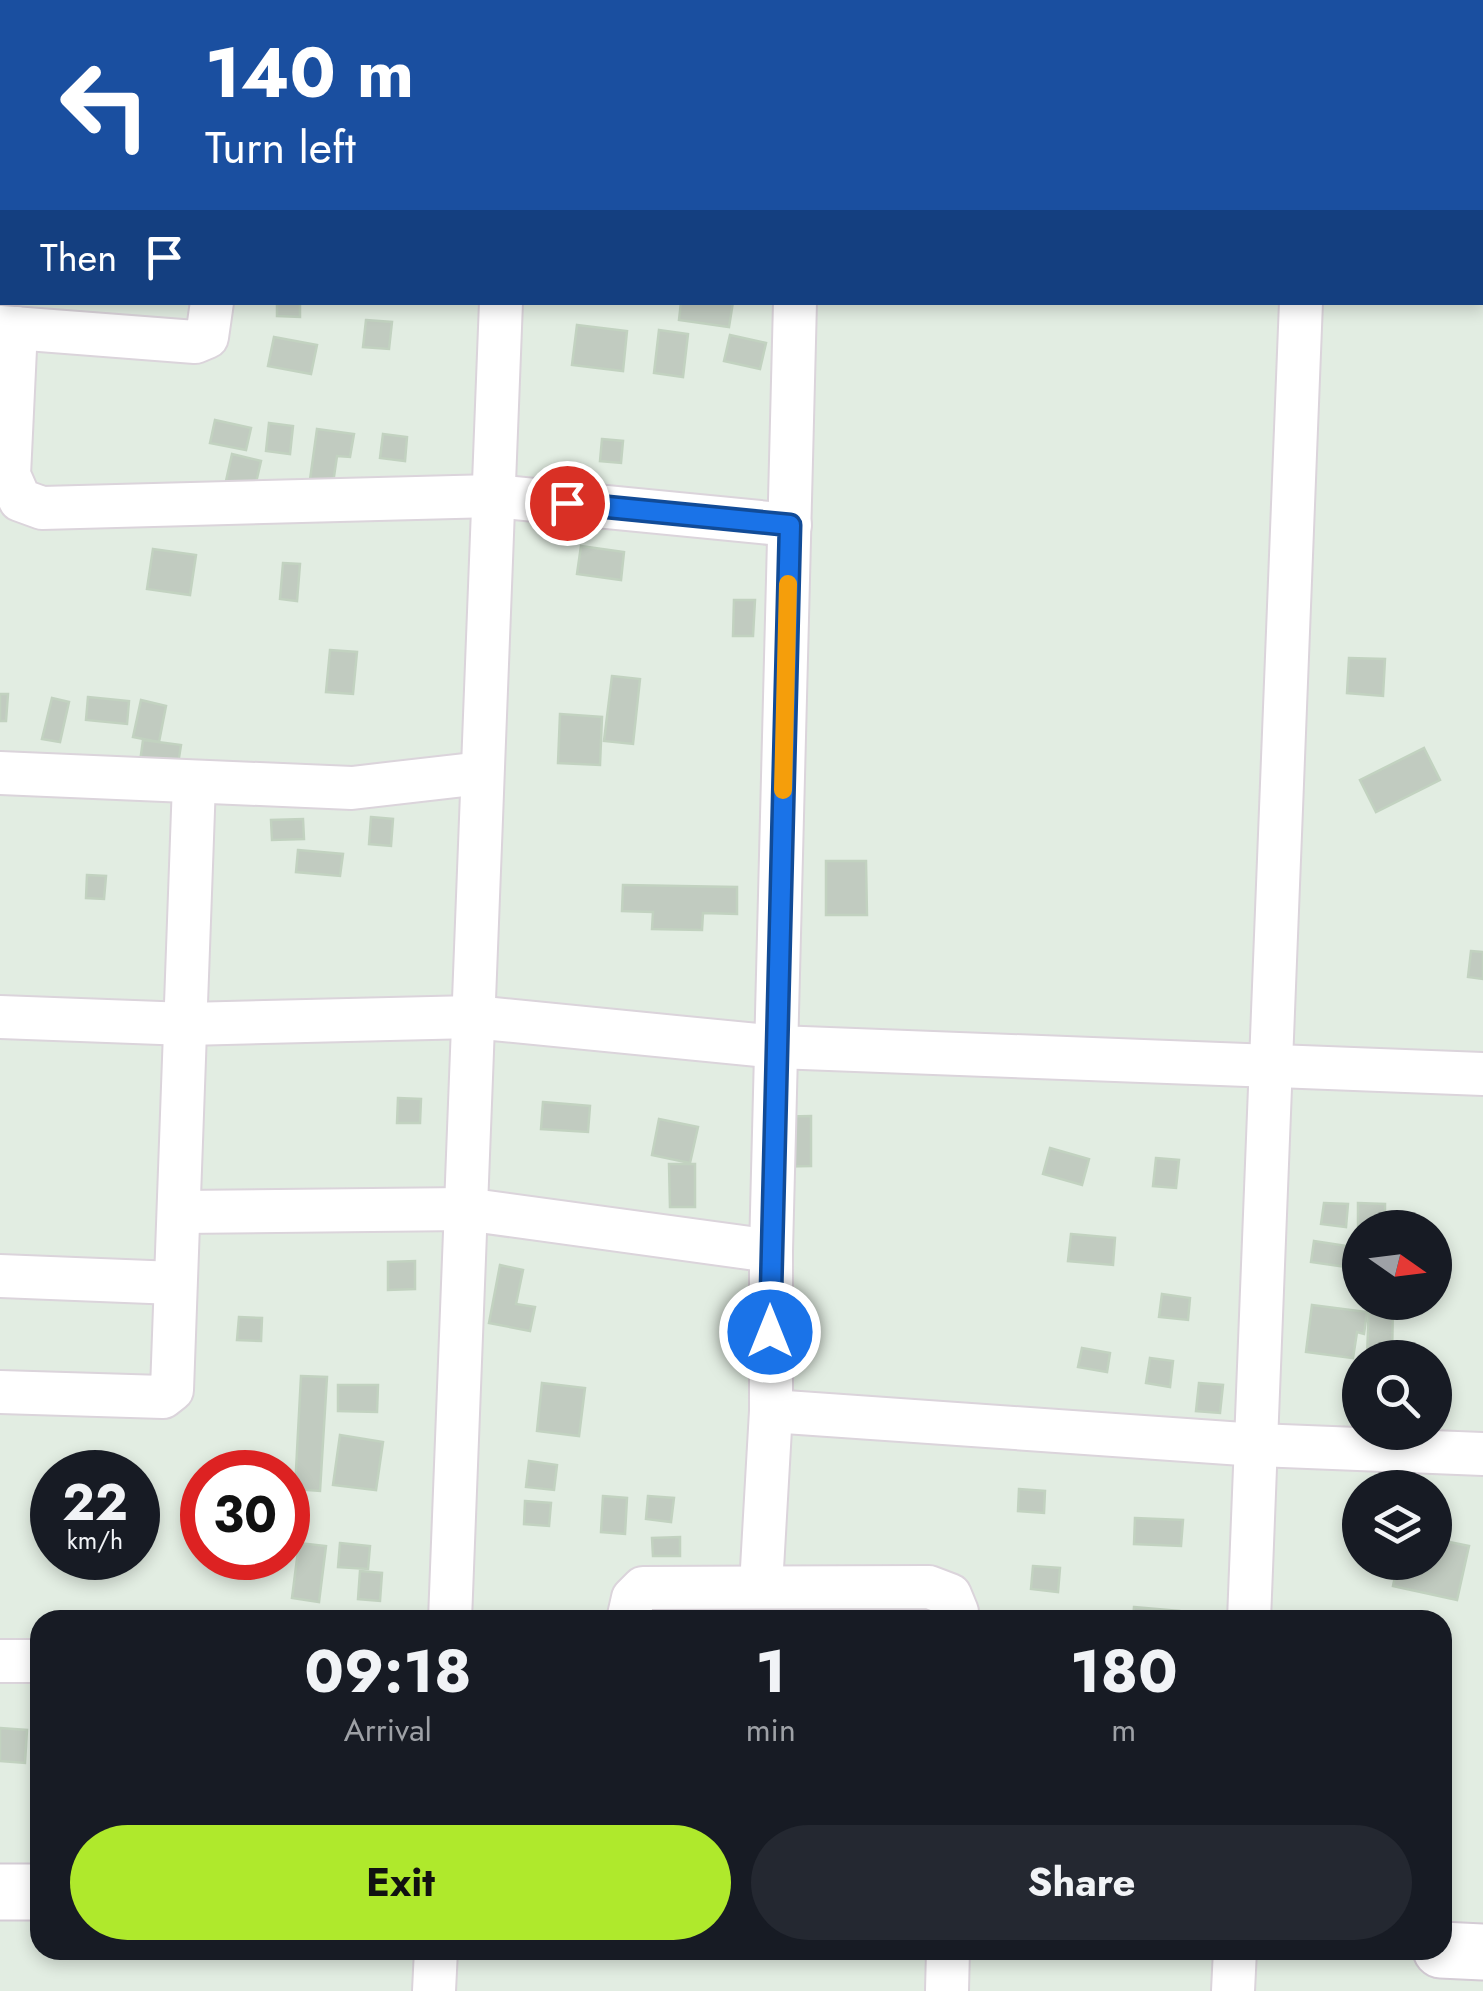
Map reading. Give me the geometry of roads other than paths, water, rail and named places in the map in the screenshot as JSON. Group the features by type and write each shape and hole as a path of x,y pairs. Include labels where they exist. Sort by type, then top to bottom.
{"street":[{"path":"212,305 207,336 195,342 8,327 9,475 20,500 42,508 493,496 790,525"},
{"path":"450,1610 501,305"},
{"path":"762,1586 771,1411 770,1252 796,305"},
{"path":"1249,1610 1301,305"},
{"path":"0,773 352,788 482,772"},
{"path":"0,1392 163,1397 172,1390 194,783"},
{"path":"0,1017 187,1024 473,1018 777,1047 1483,1074"},
{"path":"180,1212 465,1209 770,1252"},
{"path":"0,1276 176,1283"},
{"path":"771,1411 1257,1445 1483,1454"},
{"path":"630,1610 633,1598 644,1588 762,1586 929,1587 950,1595 954,1610"},
{"path":"0,1661 30,1661"},
{"path":"0,1892 30,1892"},
{"path":"1452,1950 1483,1952"},
{"path":"434,1991 436,1960"},
{"path":"947,1991 948,1960"},
{"path":"1233,1991 1235,1960"}]}
